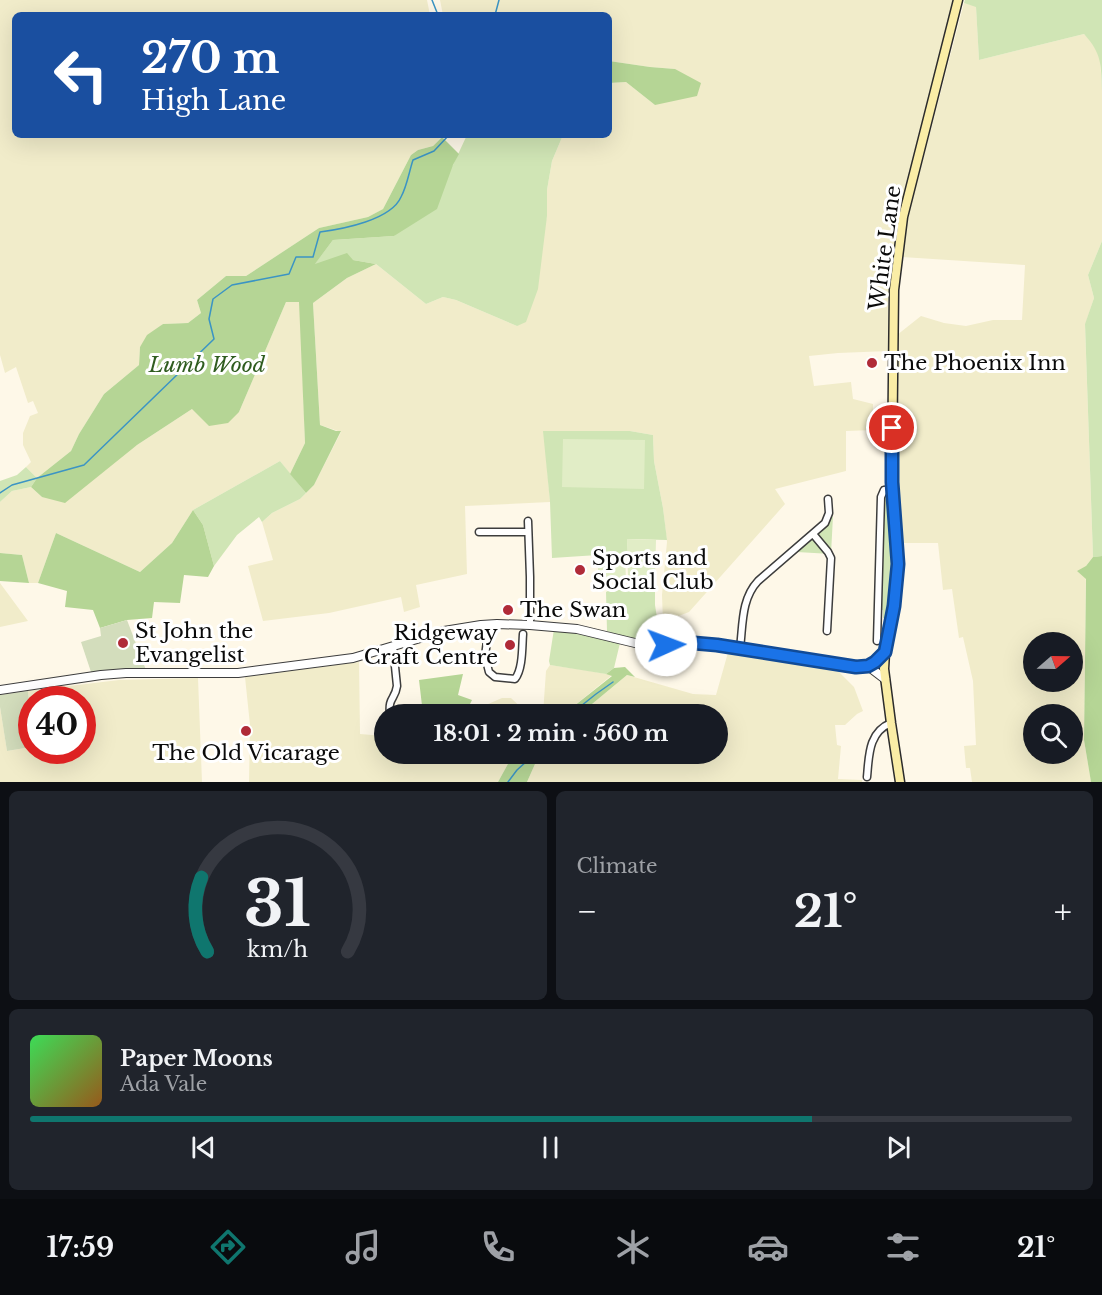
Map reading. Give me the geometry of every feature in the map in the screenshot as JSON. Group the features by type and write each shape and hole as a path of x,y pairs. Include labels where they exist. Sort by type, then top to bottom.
{"main road":[{"name":"White Lane","path":"900,782 885,679 885,652 894,606 898,564 893,489 892,316 903,217 958,0"}],"street":[{"path":"877,641 881,497 884,490 893,489"},
{"path":"740,648 745,607 750,591 758,581 821,528 828,519 828,499"},
{"path":"528,521 530,625"},
{"path":"479,532 528,532"},
{"path":"813,534 831,558 827,631"},
{"path":"497,624 487,640 485,656 489,672 495,677 517,682 521,666 523,634"},
{"path":"0,690 90,676 126,673 238,673 353,658 444,632 497,624 577,629 635,643 664,645 694,643 740,648 856,667 868,666 885,652"},
{"path":"389,704 397,690 393,647"},
{"path":"868,666 885,679"},
{"path":"867,777 870,747 881,728 891,723"}],"shaded area":[{"path":"0,0 427,0 429,12 12,12 12,138 440,138 433,146 418,150 411,155 383,209 368,217 319,228 246,276 226,276 197,300 201,313 188,323 163,324 140,347 139,365 104,394 71,451 37,478 26,467 31,462 23,445 23,433 30,416 38,413 33,401 28,403 16,367 5,373 0,355"},
{"path":"440,0 954,0 896,232 888,300 889,351 809,356 814,386 851,382 853,399 873,404 873,430 846,431 846,471 775,489 785,504 689,612 663,622 662,595 667,542 654,461 653,435 630,431 544,431 550,502 465,506 467,574 416,585 420,607 404,612 401,597 329,613 263,621 248,566 273,560 262,522 272,513 300,499 314,485 341,432 320,425 313,303 347,278 376,264 426,304 443,297 456,300 517,326 547,216 547,190 552,161 562,138 612,138 612,83 626,82 655,105 675,69 612,61 612,12 442,12"},
{"path":"964,3 976,6 979,60 1084,34 1094,44 1100,57 1102,91 1102,241 1088,275 1094,298 1085,325 1093,557 1086,566 1084,740 1091,782 972,782 970,768 966,768 964,746 976,745 973,681 963,637 959,638 952,589 943,590 938,543 901,543 897,489 897,335 921,316 944,323 966,326 993,320 1022,320 1025,265 902,257 906,225"},
{"path":"286,302 300,302 305,443 290,474 280,461 193,510 172,543 140,572 56,533 38,583 29,583 22,555 0,553 0,502 12,491 31,487 42,497 137,445 192,409 239,412"},
{"path":"0,583 28,621 0,627"},
{"path":"729,649 838,670 854,687 863,711 845,725 835,725 837,745 841,746 838,779 862,780 862,782 527,782 535,764 728,764 728,704 592,704 627,675 693,694 716,695"},
{"path":"359,662 360,734 374,735 374,764 508,764 498,782 249,782 250,725 245,677"},
{"path":"550,665 612,675 576,704 544,704 546,671"},
{"path":"198,678 202,782 0,782 0,707 7,751 18,749 18,764 96,764 96,686 69,686 119,680"},
{"path":"502,698 511,698 517,704 488,704"}],"green space":[{"path":"965,0 1102,0 1102,91 1099,60 1084,34 979,60 976,7 964,3"},
{"path":"612,61 675,69 701,83 697,96 655,105 626,82 612,83"},
{"name":"Lumb Wood","path":"443,138 459,154 437,209 394,236 333,240 315,264 347,253 353,260 376,264 347,278 313,303 320,425 341,431 314,485 306,493 290,474 305,443 299,302 286,302 239,412 228,423 209,426 192,409 137,445 65,503 42,497 31,487 37,478 71,451 104,394 139,365 140,347 147,335 163,324 188,323 201,313 197,300 226,276 246,276 319,228 368,217 383,209 411,155 418,150 433,146"},
{"path":"466,138 562,138 552,161 547,190 547,216 538,289 526,322 517,326 456,300 443,297 426,304 376,264 353,260 314,265 333,240 394,236 453,165"},
{"path":"1102,241 1102,556 1093,557 1085,324 1094,298 1088,275"},
{"path":"543,431 630,431 653,435 654,461 667,540 627,539 628,553 552,558 550,502"},
{"path":"563,439 645,440 644,489 562,487"},
{"path":"280,461 306,493 300,499 272,513 262,522 259,517 237,535 214,566 203,525 193,510"},
{"path":"26,467 37,478 31,487 12,491 0,502 0,481 17,475"},
{"path":"887,491 891,493 893,553 889,618 883,618 883,610 881,610 883,497"},
{"path":"193,510 203,525 214,566 208,577 184,575 180,603 154,602 152,618 127,620 100,628 93,610 65,607 67,591 38,583 56,533 140,572 172,543"},
{"path":"833,516 831,554 797,552 827,523"},
{"path":"627,539 656,540 655,579 628,578"},
{"path":"0,553 22,555 29,583 0,581"},
{"path":"625,553 626,581 599,583 597,555"},
{"path":"1102,556 1102,782 1091,782 1084,740 1086,579 1077,571 1086,566 1093,557"},
{"path":"653,587 660,637 641,641 607,631 606,592"},
{"path":"127,620 146,670 91,672 81,642 101,636 100,628"},
{"path":"554,629 620,643 614,668 606,674 550,665"},
{"path":"625,667 635,677 627,675 592,704 577,704 612,676 606,674 614,668"},
{"path":"463,674 458,695 472,700 470,704 422,704 419,680"},
{"path":"18,692 18,749 7,751 0,695"},
{"path":"508,764 535,764 527,782 498,782"}],"waterway":[{"path":"432,0 437,12"},
{"path":"496,12 499,0"},
{"path":"0,493 12,485 84,465 214,339 209,319 213,299 232,285 289,274 296,257 313,257 320,232 365,222 387,212 396,205 401,197 413,160 434,151 446,138"},
{"path":"584,704 613,682"},
{"path":"508,782 524,764"}],"place":[{"name":"The Phoenix Inn","path":"872,363"},
{"name":"Sports and Social Club","path":"580,570"},
{"name":"The Swan","path":"508,610"},
{"name":"St John the Evangelist","path":"123,643"},
{"name":"Ridgeway Craft Centre","path":"510,645"},
{"name":"The Old Vicarage","path":"246,731"}],"route":[{"path":"666,645 694,643 717,645 856,667 868,666 881,657 885,652 894,606 898,564 892,482 892,428"}]}
